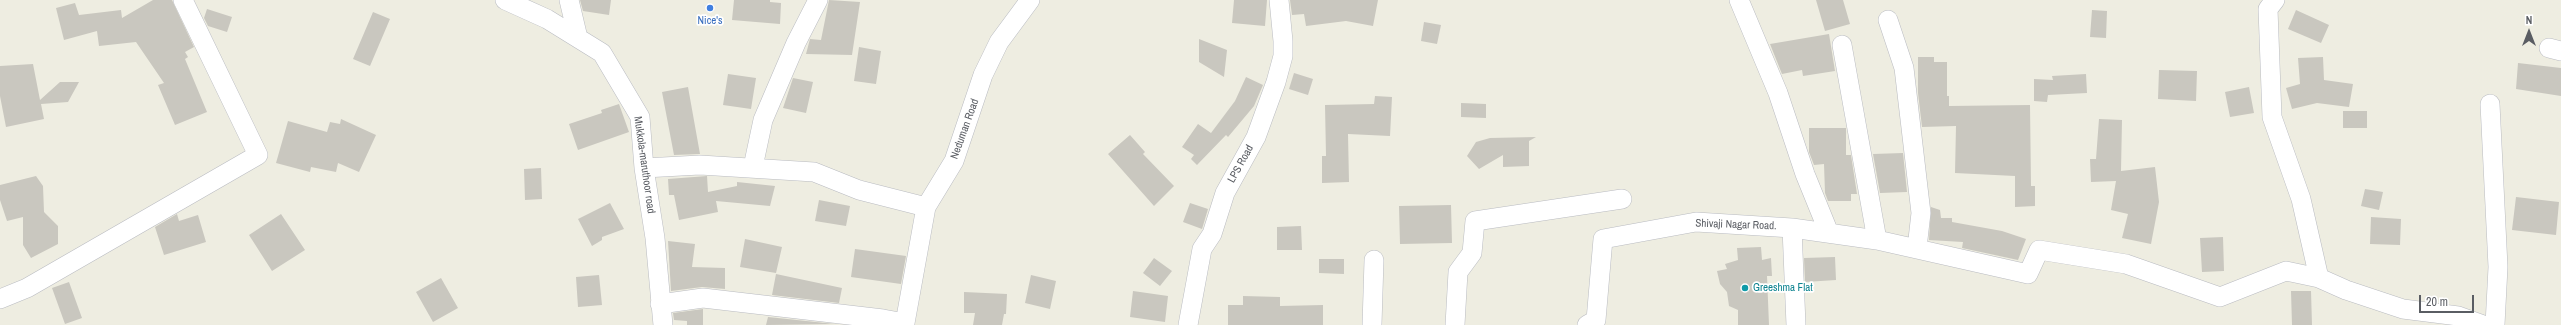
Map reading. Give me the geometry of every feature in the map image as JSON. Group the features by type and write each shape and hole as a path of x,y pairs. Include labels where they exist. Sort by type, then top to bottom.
{"street":[{"path":"0,299 27,288 258,155 183,0"},
{"name":"Mukkola-maruthoor road","path":"505,0 547,19 602,53 640,117 644,168 655,238 663,325"},
{"path":"569,0 578,38"},
{"path":"753,167 763,120 796,43 818,0"},
{"name":"Neduman Road","path":"926,207 954,161 983,76 999,42 1030,0"},
{"name":"LPS Road","path":"1188,325 1202,249 1212,234 1225,193 1256,138 1276,82 1283,56 1279,0"},
{"path":"1739,0 1778,93 1805,174 1829,233"},
{"path":"2275,0 2268,9 2272,117 2301,199 2319,278"},
{"path":"1888,20 1904,68 1921,213 1917,248"},
{"path":"1842,45 1877,240"},
{"path":"2490,104 2498,267 2495,325"},
{"path":"644,168 680,165 753,167 814,172 859,190 926,207 905,323 883,318 703,298 660,304"},
{"path":"1455,325 1458,272 1472,253 1475,221 1622,199"},
{"name":"Shivaji Nagar Road.","path":"1587,325 1596,320 1603,239 1696,222 1792,228 1796,325"},
{"path":"1792,228 1877,240 2028,274 2039,250 2119,263 2220,297 2286,271 2319,278 2346,290 2403,308 2458,316 2483,325"},
{"path":"1372,325 1374,260"}],"building":[{"path":"153,0 172,0 194,47 185,52 188,57 185,59 207,112 175,125 158,85 164,83 136,42 99,46 97,31 64,40 56,8 75,3 79,15 121,10 122,18"},
{"path":"580,0 611,0 609,15 583,11"},
{"path":"734,0 770,0 770,2 781,3 780,24 732,20"},
{"path":"829,0 860,2 852,55 806,54 810,39 821,40"},
{"path":"1234,0 1267,0 1265,26 1232,23"},
{"path":"1290,0 1378,0 1373,26 1346,21 1306,26 1304,14 1292,15"},
{"path":"1816,0 1843,0 1850,24 1825,31"},
{"path":"207,9 232,17 227,32 208,26 204,18"},
{"path":"2092,10 2107,11 2106,38 2090,37"},
{"path":"2296,10 2329,25 2321,43 2288,29"},
{"path":"373,12 390,19 370,66 353,59"},
{"path":"1424,22 1441,25 1437,44 1421,41"},
{"path":"1829,34 1835,71 1803,76 1802,70 1782,74 1770,44"},
{"path":"1199,39 1227,50 1224,77 1199,62"},
{"path":"859,47 881,51 876,84 854,81"},
{"path":"1918,57 1934,57 1934,62 1947,62 1947,96 1949,96 1949,106 2030,105 2031,186 2035,186 2035,206 2015,207 2015,176 1955,173 1956,126 1922,127 1918,93"},
{"path":"2323,57 2324,80 2353,84 2349,107 2317,103 2292,109 2286,88 2300,84 2298,58"},
{"path":"2518,63 2561,68 2561,96 2516,89"},
{"path":"33,64 40,100 60,82 79,82 68,102 41,104 44,119 6,127 0,96 0,66"},
{"path":"2159,70 2197,71 2196,101 2158,99"},
{"path":"1294,73 1313,79 1308,95 1289,89"},
{"path":"728,74 756,78 751,109 723,105"},
{"path":"2086,74 2087,93 2048,95 2047,102 2034,101 2034,79 2053,80 2052,76"},
{"path":"1246,77 1263,85 1254,106 1228,137 1226,135 1197,165 1191,159 1194,155 1182,147 1198,124 1211,133 1235,101"},
{"path":"793,78 813,82 806,113 783,108"},
{"path":"688,87 700,154 674,155 662,92"},
{"path":"2249,87 2254,113 2230,117 2225,92"},
{"path":"1375,96 1392,97 1390,136 1348,134 1349,182 1322,183 1322,156 1326,156 1325,105 1374,104"},
{"path":"1461,103 1486,104 1486,118 1461,117"},
{"path":"619,104 629,132 578,150 569,124 602,113 601,110"},
{"path":"2343,111 2367,111 2367,128 2343,128"},
{"path":"341,119 376,135 359,172 338,163 336,172 311,167 310,172 276,163 288,121 327,132 330,122 340,124"},
{"path":"2099,119 2122,120 2121,171 2155,167 2159,202 2151,244 2122,238 2128,214 2111,210 2116,181 2091,182 2090,159 2096,159"},
{"path":"1809,128 1846,128 1846,155 1851,155 1857,194 1851,194 1851,201 1828,201 1825,193 1824,164 1814,165 1809,152"},
{"path":"1130,135 1145,152 1143,154 1174,186 1154,206 1108,154"},
{"path":"1536,137 1529,141 1529,166 1503,167 1503,155 1479,169 1467,156 1476,142 1490,138"},
{"path":"1903,153 1907,192 1880,193 1873,154"},
{"path":"541,168 542,199 525,200 524,169"},
{"path":"36,176 43,186 44,212 58,226 58,244 31,258 23,245 23,217 7,221 0,200 0,185"},
{"path":"707,176 708,192 737,186 737,182 775,186 770,206 716,201 718,212 679,220 674,195 669,195 668,179"},
{"path":"2365,189 2383,192 2379,210 2361,206"},
{"path":"2516,197 2559,202 2556,235 2512,230"},
{"path":"819,200 850,206 846,226 815,221"},
{"path":"610,203 624,229 602,237 602,240 592,246 578,219"},
{"path":"1190,203 1208,209 1202,229 1183,222"},
{"path":"1451,205 1452,243 1400,244 1399,206"},
{"path":"1931,207 1940,210 1941,218 1952,218 1952,222 2002,231 2026,239 2018,260 1962,248 1963,242 1929,240"},
{"path":"177,214 179,221 198,215 206,242 164,255 155,227"},
{"path":"281,214 305,250 272,271 249,235"},
{"path":"2371,217 2401,219 2400,245 2370,244"},
{"path":"1301,226 1302,250 1277,250 1277,227"},
{"path":"2223,237 2224,271 2202,272 2200,238"},
{"path":"745,239 782,247 776,273 740,267"},
{"path":"668,241 695,244 692,267 725,268 725,289 702,287 671,291"},
{"name":"Greeshma Flat","path":"1761,247 1762,260 1771,258 1772,276 1767,276 1769,325 1738,325 1738,310 1729,306 1727,292 1720,284 1717,271 1727,269 1725,264 1738,260 1737,248"},
{"path":"855,249 906,256 901,284 851,277"},
{"path":"1835,257 1836,280 1805,282 1804,258"},
{"path":"1154,258 1172,271 1160,286 1143,273"},
{"path":"1319,259 1344,259 1344,274 1319,273"},
{"path":"776,274 842,288 839,303 772,295"},
{"path":"599,275 602,305 578,307 576,277"},
{"path":"1031,275 1056,281 1050,309 1025,303"},
{"path":"441,278 458,308 433,322 416,292"},
{"path":"69,282 82,318 65,324 52,288"},
{"path":"1133,291 1168,296 1165,322 1130,317"},
{"path":"2291,291 2311,291 2312,325 2292,325"},
{"path":"964,292 1007,294 1006,314 1004,314 1002,325 973,325 975,313 964,313"},
{"path":"1243,296 1280,297 1280,306 1323,305 1323,325 1228,325 1228,305 1243,305"},
{"path":"703,309 703,325 687,325 687,321 674,320 673,313"},
{"path":"768,317 835,324 766,325"}],"place":[{"name":"Nice's","path":"710,8"},
{"name":"Greeshma Flat","path":"1745,288"}]}
